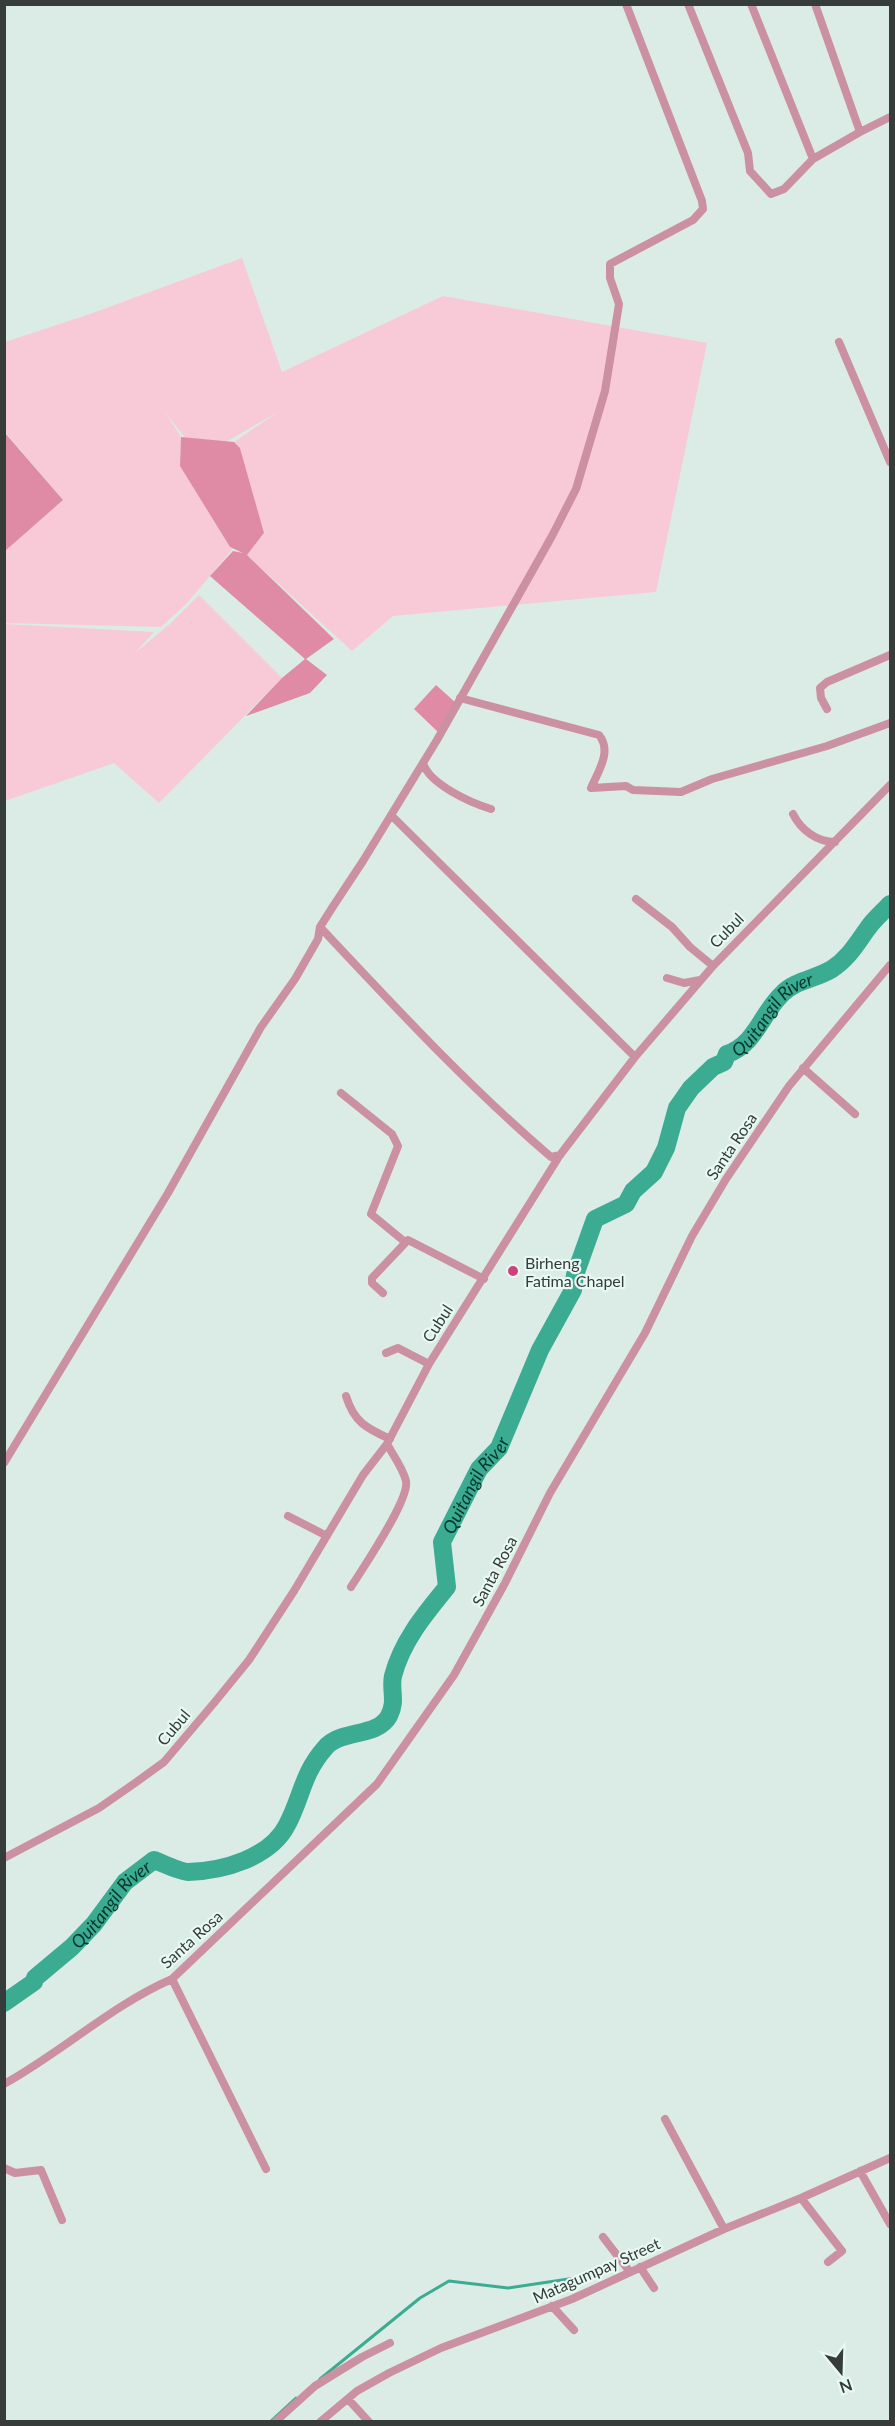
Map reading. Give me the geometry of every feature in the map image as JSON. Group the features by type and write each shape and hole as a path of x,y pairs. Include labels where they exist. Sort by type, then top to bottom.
{"street":[{"path":"4,1463 168,1193 261,1028 295,979 318,939 321,927 423,762 552,536 576,489 597,422 614,346 619,304 610,278 610,264 693,220 703,208 626,4"},
{"path":"688,4 748,153 750,171 771,194 784,189 813,159 891,117"},
{"path":"751,4 813,159"},
{"path":"815,4 860,132"},
{"path":"839,342 891,462"},
{"path":"827,710 821,698 820,688 827,682 891,655"},
{"path":"460,698 599,735 605,742 606,752 591,788 626,786 633,790 681,792 712,779 827,746 891,723"},
{"path":"423,762 425,771 446,788 478,805 491,809"},
{"name":"Cubul","path":"4,1858 99,1808 164,1761 249,1660 363,1475 388,1441 429,1364 560,1155 635,1057 700,980 891,785"},
{"path":"793,814 813,836 822,842 835,842"},
{"path":"391,815 635,1057"},
{"path":"636,899 672,927 690,947 713,966"},
{"path":"321,927 431,1045 491,1105 551,1157 560,1155"},
{"name":"Santa Rosa","path":"4,2084 39,2065 147,1990 172,1979 376,1784 454,1675 504,1585 550,1493 645,1333 692,1236 726,1179 803,1068 891,965"},
{"path":"667,978 684,983 700,980"},
{"path":"803,1068 810,1077 855,1114"},
{"path":"341,1093 392,1134 397,1141 398,1146 371,1214 405,1242 413,1242 484,1279"},
{"path":"383,1293 372,1283 372,1278 405,1242"},
{"path":"386,1353 398,1348 429,1364"},
{"path":"346,1396 351,1411 363,1426 388,1441 406,1481 405,1492 384,1534 351,1587"},
{"path":"288,1516 327,1536"},
{"path":"172,1979 266,2169"},
{"path":"665,2118 724,2229"},
{"name":"Matagumpay Street","path":"320,2421 348,2399 389,2373 441,2348 552,2306 891,2158"},
{"path":"4,2168 15,2173 41,2170 62,2220"},
{"path":"860,2171 891,2224"},
{"path":"801,2198 842,2251 828,2262"},
{"path":"603,2237 630,2272"},
{"path":"640,2267 654,2288"},
{"path":"552,2306 574,2330"},
{"path":"275,2421 315,2386 390,2343"},
{"path":"348,2399 369,2421"}],"shaded area":[{"path":"242,258 282,372 443,296 707,343 656,592 393,616 352,651 247,555 268,529 264,533 240,448 234,442 278,412 200,457 165,412 181,437 180,466 232,550 187,603 161,627 5,623 4,551 63,500 5,432 5,342 90,314"},
{"path":"5,433 63,500 4,551"},
{"path":"181,437 234,442 240,448 264,533 247,555 334,639 306,659 327,675 310,693 246,716 282,678 305,659 210,576 233,551 243,553 230,547 180,466"},
{"path":"199,595 282,678 159,803 114,763 5,801 4,624 154,632 135,653 171,623"},
{"path":"436,685 456,703 439,733 414,709"}],"waterway":[{"name":"Quitangil River","path":"4,2003 34,1982 35,1978 72,1947 94,1924 125,1882 154,1860 185,1872 202,1871 244,1860 269,1846 287,1825 311,1767 325,1748 340,1738 376,1728 389,1716 393,1705 392,1681 402,1651 415,1628 447,1587 442,1542 479,1469 499,1448 540,1350 573,1290 575,1275 595,1219 626,1204 633,1191 654,1172 666,1148 677,1108 691,1088 713,1067 724,1062 727,1054 752,1036 775,1002 787,989 832,969 843,960 890,904"},
{"path":"630,2258 642,2253"},
{"path":"320,2379 420,2298 449,2281 508,2288 582,2277 614,2264"},
{"path":"270,2422 296,2398"}],"place":[{"name":"Birheng Fatima Chapel","path":"513,1271"}]}
